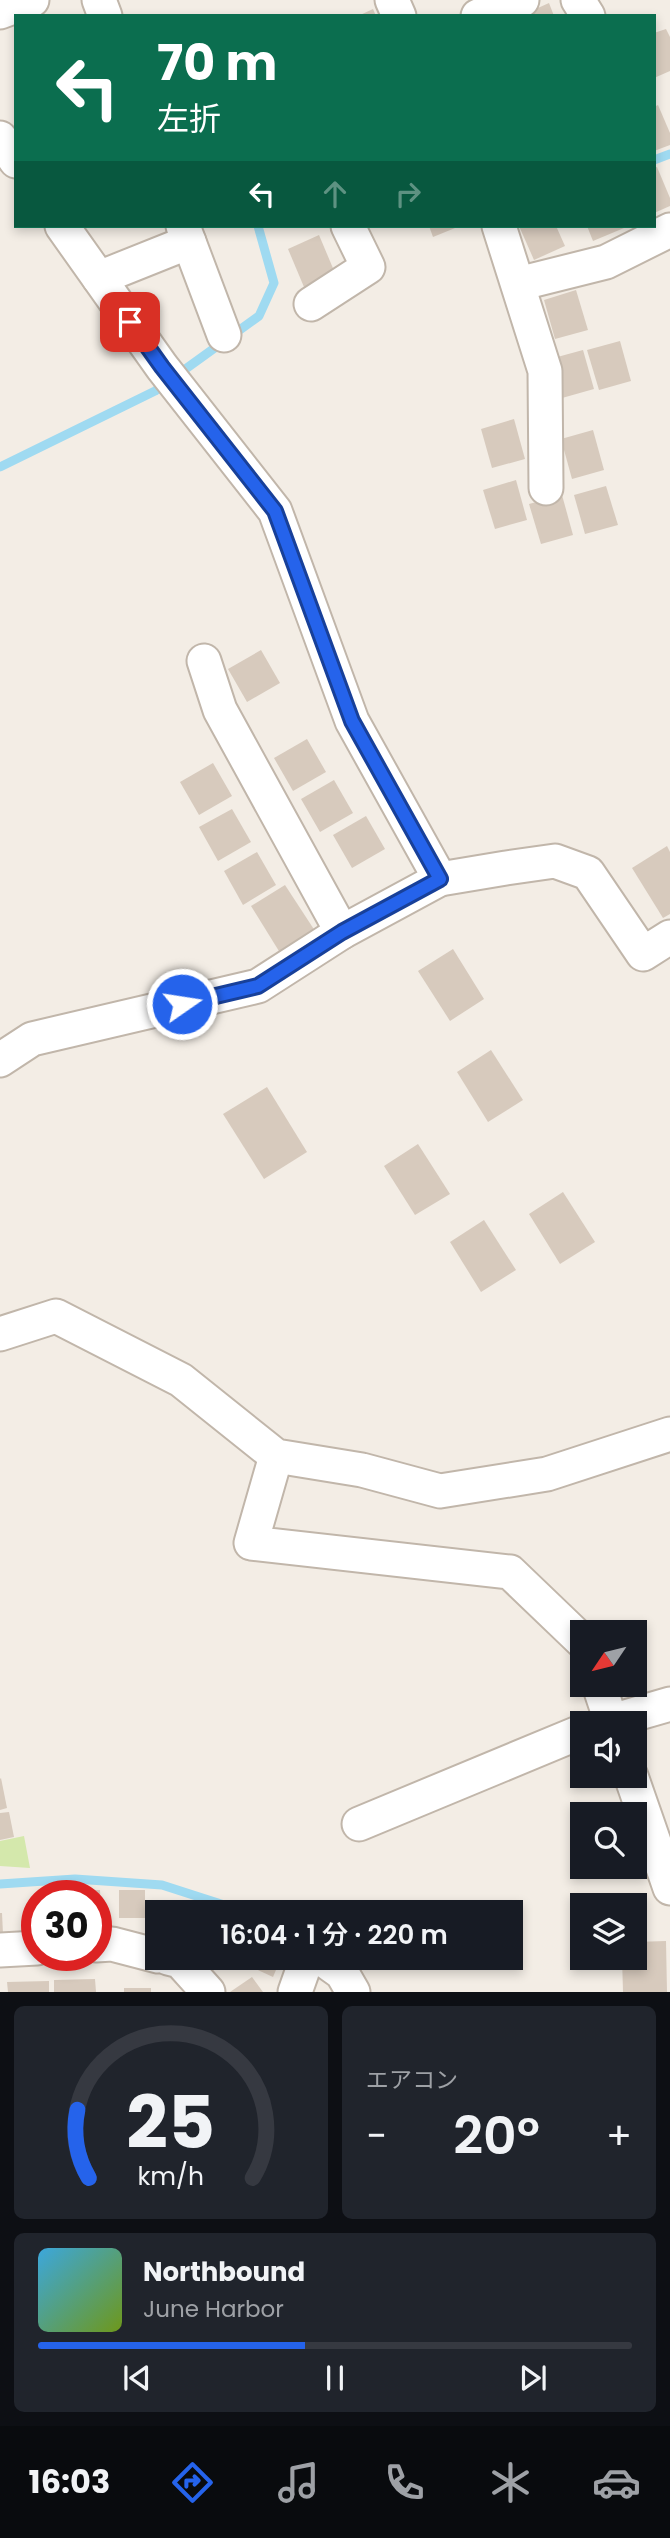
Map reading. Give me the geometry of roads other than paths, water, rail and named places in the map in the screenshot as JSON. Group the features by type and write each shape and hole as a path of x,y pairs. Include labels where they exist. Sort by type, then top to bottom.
{"street":[{"path":"0,12 32,0"},
{"path":"484,14 522,0"},
{"path":"0,138 14,158"},
{"path":"63,228 162,367 275,511 352,721 440,879"},
{"path":"311,304 368,267 349,228"},
{"path":"500,228 545,371 546,488"},
{"path":"517,284 607,262 670,230"},
{"path":"99,278 186,234 224,335"},
{"path":"204,661 220,710 342,932"},
{"path":"0,1060 32,1039 258,986 342,932 440,879 555,861 588,873 643,954 670,937"},
{"path":"0,1334 55,1316 181,1380 276,1456 362,1470 440,1491 547,1474 670,1434"},
{"path":"276,1456 251,1543 510,1572 570,1630"},
{"path":"645,1711 670,1703"},
{"path":"359,1824 570,1738"},
{"path":"635,1788 670,1888"},
{"path":"112,1944 145,1953"},
{"path":"0,1950 21,1949"},
{"path":"188,1970 208,1992"},
{"path":"295,1992 303,1970"},
{"path":"338,1970 353,1992"}],"waterway":[{"path":"656,159 670,154"},
{"path":"0,467 155,391 259,316 274,283 259,228"},
{"path":"0,1884 75,1879 162,1885 209,1900"}]}
